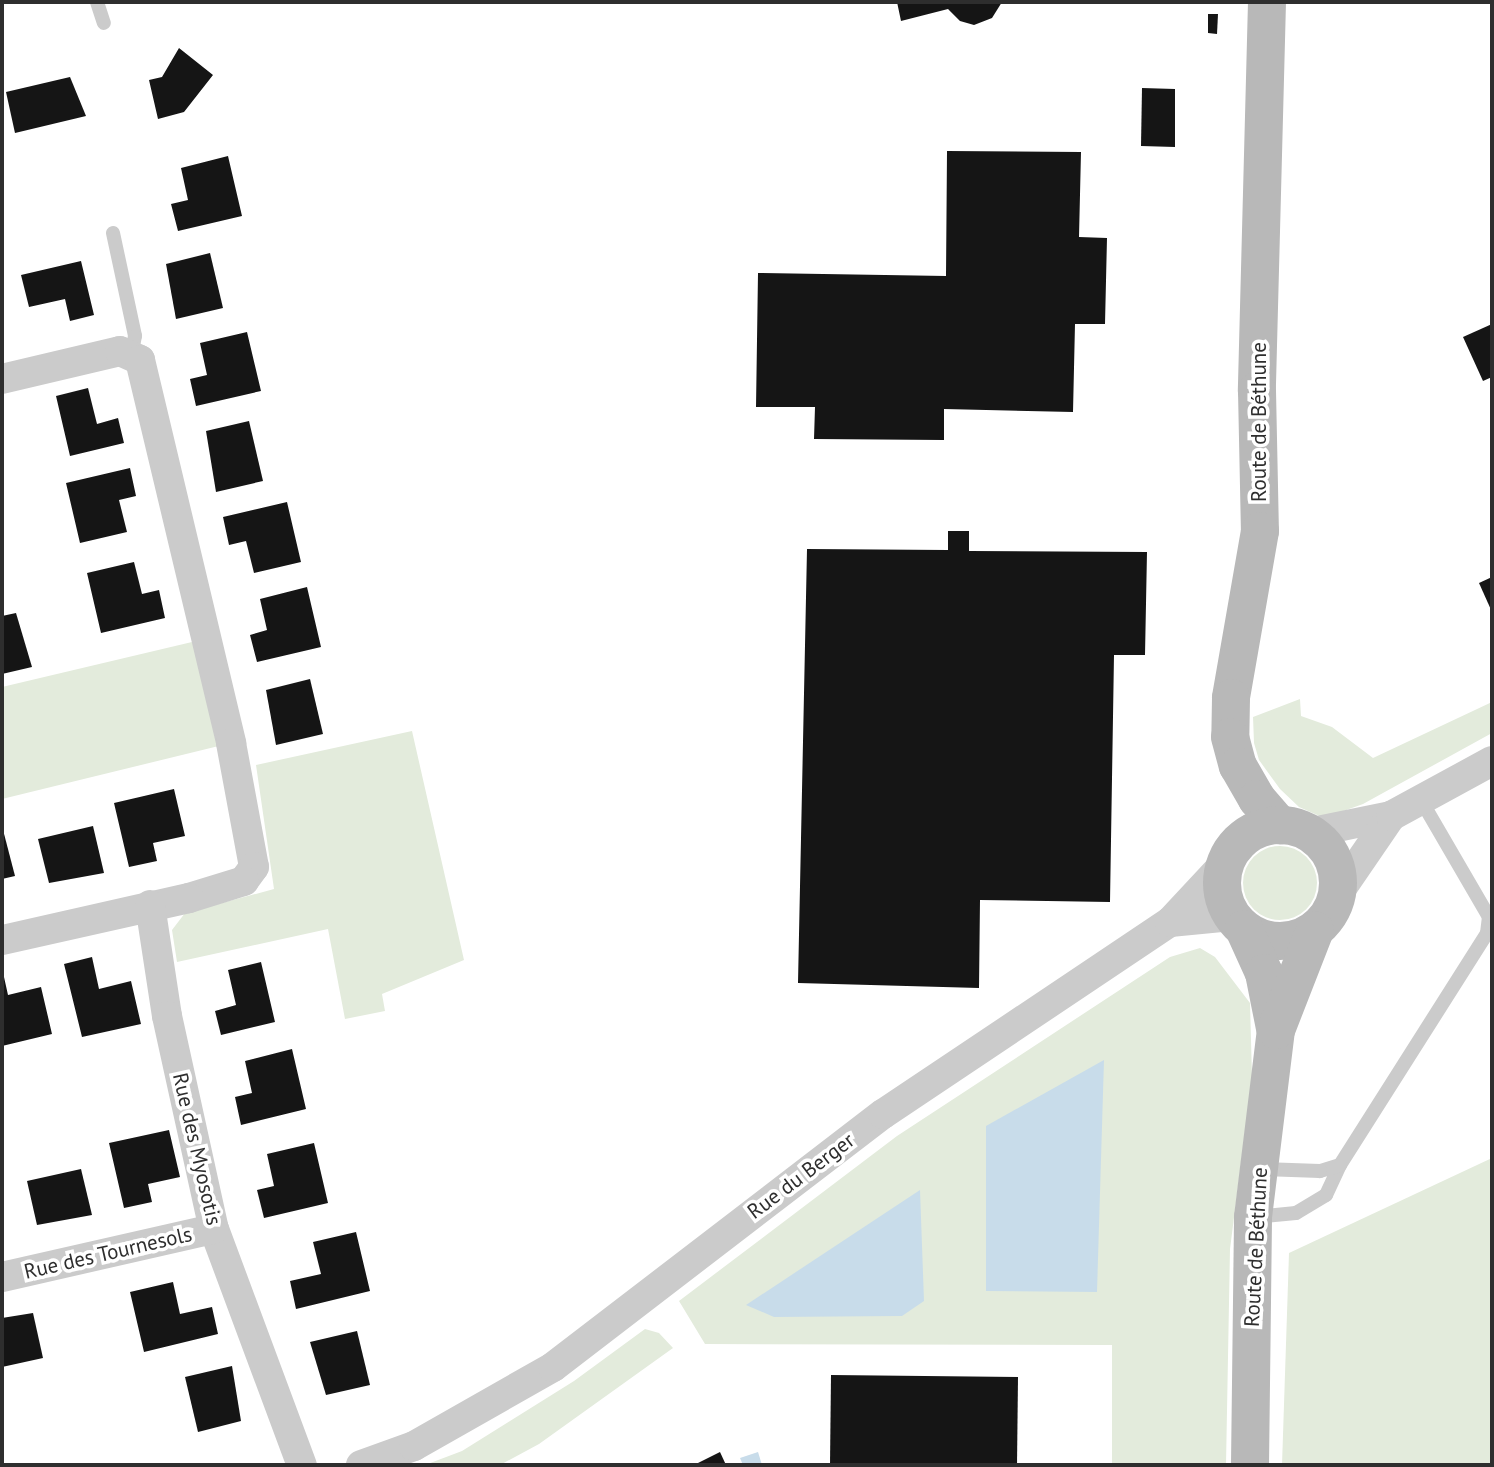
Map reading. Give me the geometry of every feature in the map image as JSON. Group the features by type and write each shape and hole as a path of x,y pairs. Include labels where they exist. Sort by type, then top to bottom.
{"main road":[{"name":"Route de Béthune","path":"1267,2 1257,391 1259,531 1231,698 1230,737 1238,766 1257,799 1294,829"},
{"path":"1238,766 1223,890 1264,974 1276,1030"},
{"path":"1229,856 1246,836 1294,829 1333,859 1337,895 1329,914 1315,930 1276,1030"},
{"path":"1238,923 1267,940 1292,940 1315,930"},
{"name":"Route de Béthune","path":"1250,1465 1253,1217 1276,1030"}],"street":[{"path":"2,379 120,351 135,358 231,743 254,867 244,880 189,898 2,940"},
{"path":"1294,829 1391,816 1492,761"},
{"path":"1337,895 1391,816"},
{"name":"Rue du Berger","path":"361,1465 414,1446 553,1367 883,1114 1170,922 1229,856"},
{"name":"Rue des Myosotis","path":"150,905 167,1016 214,1229 302,1465"},
{"path":"1170,922 1238,923"},
{"name":"Rue des Tournesols","path":"2,1277 214,1229"}],"lane":[{"path":"97,2 104,23"},
{"path":"113,233 135,335 135,358"},
{"path":"1253,1217 1297,1213 1326,1195 1340,1166 1487,933 1489,917 1421,800"},
{"path":"1259,1170 1320,1171 1340,1166"}],"green space":[{"path":"192,642 231,743 2,799 2,687"},
{"path":"1300,699 1301,716 1332,727 1373,758 1492,702 1492,733 1363,804 1324,818 1299,807 1280,789 1259,760 1254,743 1253,717"},
{"path":"412,731 464,960 382,994 385,1011 345,1019 328,929 177,962 172,930 185,913 274,889 256,765"},
{"path":"1273,846 1287,846 1301,852 1311,862 1317,883 1311,904 1301,914 1287,920 1273,920 1259,914 1249,904 1243,890 1243,876 1249,862 1259,852"},
{"path":"1200,948 1215,957 1250,1003 1252,1076 1230,1249 1226,1465 1112,1465 1112,1345 705,1344 679,1301 897,1136 1170,957"},
{"path":"1492,1158 1492,1465 1282,1465 1289,1253"},
{"path":"645,1329 659,1333 673,1348 539,1444 500,1465 425,1465 462,1451 574,1381"}],"water":[{"path":"1104,1060 1097,1292 986,1291 986,1126"},
{"path":"920,1190 924,1301 902,1316 774,1317 746,1305"},
{"path":"758,1452 762,1465 743,1465 740,1458"}],"building":[{"path":"897,2 1002,2 992,18 974,25 960,21 948,9 901,21"},
{"path":"1208,14 1218,14 1217,34 1208,33"},
{"path":"179,48 213,75 184,112 158,119 149,80 162,77"},
{"path":"70,77 86,116 15,133 6,92"},
{"path":"1142,88 1175,89 1175,147 1141,146"},
{"path":"947,151 1081,152 1079,237 1107,238 1105,324 1075,324 1073,412 944,409 944,440 814,439 815,407 756,407 758,273 946,276"},
{"path":"228,156 242,216 178,231 171,204 188,200 181,168"},
{"path":"210,253 223,308 176,319 166,264"},
{"path":"81,261 94,315 70,321 65,299 29,307 21,275"},
{"path":"1492,324 1492,377 1483,381 1463,337"},
{"path":"247,332 261,391 196,406 190,379 207,375 200,343"},
{"path":"88,388 97,424 118,418 124,443 70,456 56,396"},
{"path":"249,421 263,481 216,492 206,431"},
{"path":"130,468 136,496 119,500 127,532 80,543 66,483"},
{"path":"287,502 301,562 254,573 246,541 229,545 223,517"},
{"path":"948,531 969,531 969,551 1147,552 1145,655 1114,655 1110,902 980,900 979,988 798,983 807,549 948,550"},
{"path":"134,562 142,594 159,590 165,618 101,633 87,573"},
{"path":"1492,577 1492,612 1479,583"},
{"path":"307,587 321,647 257,662 250,635 267,630 260,599"},
{"path":"16,613 32,667 2,674 2,616"},
{"path":"310,679 323,734 276,745 266,690"},
{"path":"174,789 185,836 153,843 157,861 129,867 114,803"},
{"path":"2,826 15,876 2,879"},
{"path":"93,826 104,873 49,883 38,839"},
{"path":"92,957 99,989 131,981 141,1024 82,1037 64,964"},
{"path":"261,962 275,1022 221,1035 215,1011 236,1005 228,970"},
{"path":"4,977 8,995 41,987 52,1034 2,1046"},
{"path":"292,1049 306,1109 241,1125 235,1097 252,1093 245,1061"},
{"path":"169,1130 180,1177 148,1184 152,1202 124,1208 109,1143"},
{"path":"314,1143 328,1203 264,1218 257,1190 274,1186 267,1154"},
{"path":"81,1169 92,1215 37,1225 27,1181"},
{"path":"356,1232 370,1291 296,1309 290,1281 321,1274 313,1242"},
{"path":"173,1282 180,1314 212,1307 218,1334 144,1352 130,1292"},
{"path":"33,1313 43,1358 2,1367 2,1318"},
{"path":"357,1331 370,1385 326,1395 310,1342"},
{"path":"232,1366 241,1421 198,1432 185,1377"},
{"path":"831,1375 1018,1377 1017,1465 830,1465"},
{"path":"720,1452 726,1465 694,1465"}]}
